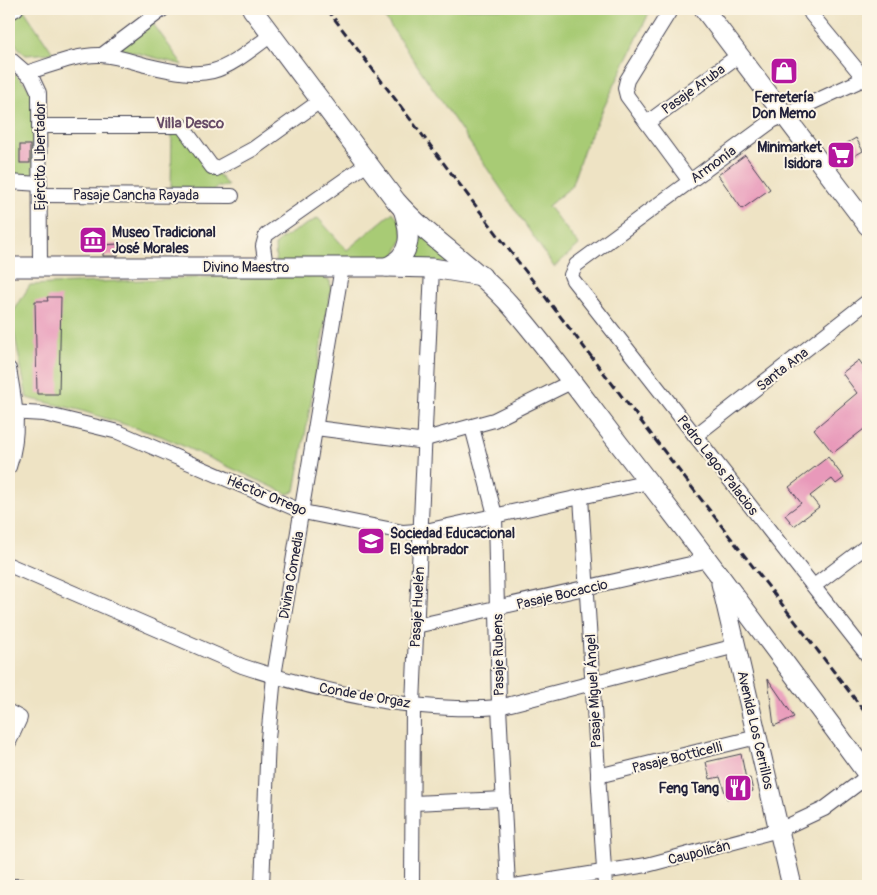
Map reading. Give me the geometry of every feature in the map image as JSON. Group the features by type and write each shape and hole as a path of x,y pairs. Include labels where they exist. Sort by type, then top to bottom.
{"street":[{"path":"9,13 16,9"},
{"path":"102,55 163,9"},
{"path":"252,9 367,164 403,209 482,276 512,307 649,482 868,775"},
{"path":"671,9 627,80 624,88 627,96 689,180"},
{"path":"704,9 868,226"},
{"path":"811,14 867,80"},
{"path":"26,73 84,56 102,55 180,73 206,73 235,62 271,35"},
{"name":"Pasaje Aruba","path":"647,123 739,55"},
{"name":"Ejército Libertador","path":"9,58 36,84 39,93 40,267"},
{"name":"Armonía","path":"571,272 576,265 689,180 784,114 867,80"},
{"path":"39,126 179,126 187,130 212,167 216,169 253,149 320,101"},
{"path":"266,267 263,246 266,235 367,164"},
{"name":"Pasaje Cancha Rayada","path":"9,182 40,189 232,196"},
{"path":"387,267 403,255 409,243 410,230 403,209"},
{"name":"Divino Maestro","path":"9,267 387,267 432,268 482,276"},
{"name":"Divina Comedia","path":"262,886 268,739 274,676 303,512 342,267"},
{"name":"Pasaje Huelén","path":"412,886 416,626 432,268"},
{"name":"Pedro Lagos Palacios","path":"571,272 573,280 868,656"},
{"name":"Santa Ana","path":"695,436 868,301"},
{"path":"9,369 17,438 9,467"},
{"path":"316,428 409,441 425,439 472,427 506,415 572,382"},
{"name":"Héctor Orrego","path":"13,412 52,415 118,432 303,512 395,530 421,532 649,482"},
{"name":"Pasaje Rubens","path":"472,427 495,516 499,708 508,886"},
{"name":"Pasaje Miguel Ángel","path":"581,497 604,880"},
{"path":"814,586 868,545"},
{"name":"Pasaje Bocaccio","path":"416,626 708,560"},
{"name":"Conde de Orgaz","path":"9,565 223,658 274,676 373,699 414,704 499,708 736,646"},
{"name":"Avenida Los Cerrillos","path":"719,575 792,886"},
{"path":"9,742 14,715"},
{"name":"Pasaje Botticelli","path":"598,776 757,737"},
{"name":"Caupolicán","path":"514,886 604,880 778,830 824,809 868,775"},
{"path":"413,803 504,799"},
{"path":"9,886 21,886"}],"green space":[{"path":"379,9 651,9 584,149 571,187 548,206 579,245 554,267"},
{"path":"24,10 53,53 26,55 15,43 12,34 11,17"},
{"path":"152,22 183,65 118,48"},
{"path":"9,68 29,88 34,98 33,176 9,176"},
{"path":"172,130 182,130 228,186 217,187 213,192 171,192"},
{"path":"393,212 399,220 404,237 391,263 276,265 275,246 281,239 318,218 347,250"},
{"path":"414,226 460,264 407,262"},
{"path":"319,276 330,281 331,290 295,491 288,494 161,436 79,410 27,398 11,316 30,285 211,277"}],"building":[{"name":"Ferretería Don Memo","path":"792,62 796,72 777,81 772,71"},
{"path":"856,138 863,151 842,163 835,150"},
{"path":"20,145 30,145 30,163 20,163"},
{"path":"745,155 770,189 742,209 718,175"},
{"path":"118,244 118,256 103,256 103,245"},
{"path":"47,297 61,297 59,394 37,394 35,301 48,301"},
{"path":"859,360 868,373 868,426 833,453 814,429 857,393 842,373"},
{"path":"828,457 844,478 836,484 832,479 810,496 819,507 794,526 785,515 801,503 789,487"},
{"path":"768,679 794,717 774,726"},
{"path":"741,754 746,779 750,778 753,791 727,799 720,777 710,779 706,762"}],"railway":[{"path":"327,9 513,255 868,716"}],"place":[{"name":"Ferretería Don Memo","path":"784,71"},
{"name":"Minimarket Isidora","path":"841,155"},
{"name":"Museo Tradicional José Morales","path":"93,240"},
{"name":"Sociedad Educacional El Sembrador","path":"371,541"},
{"name":"Feng Tang","path":"738,788"}],"district":[{"name":"Villa Desco","path":"190,123"}]}
